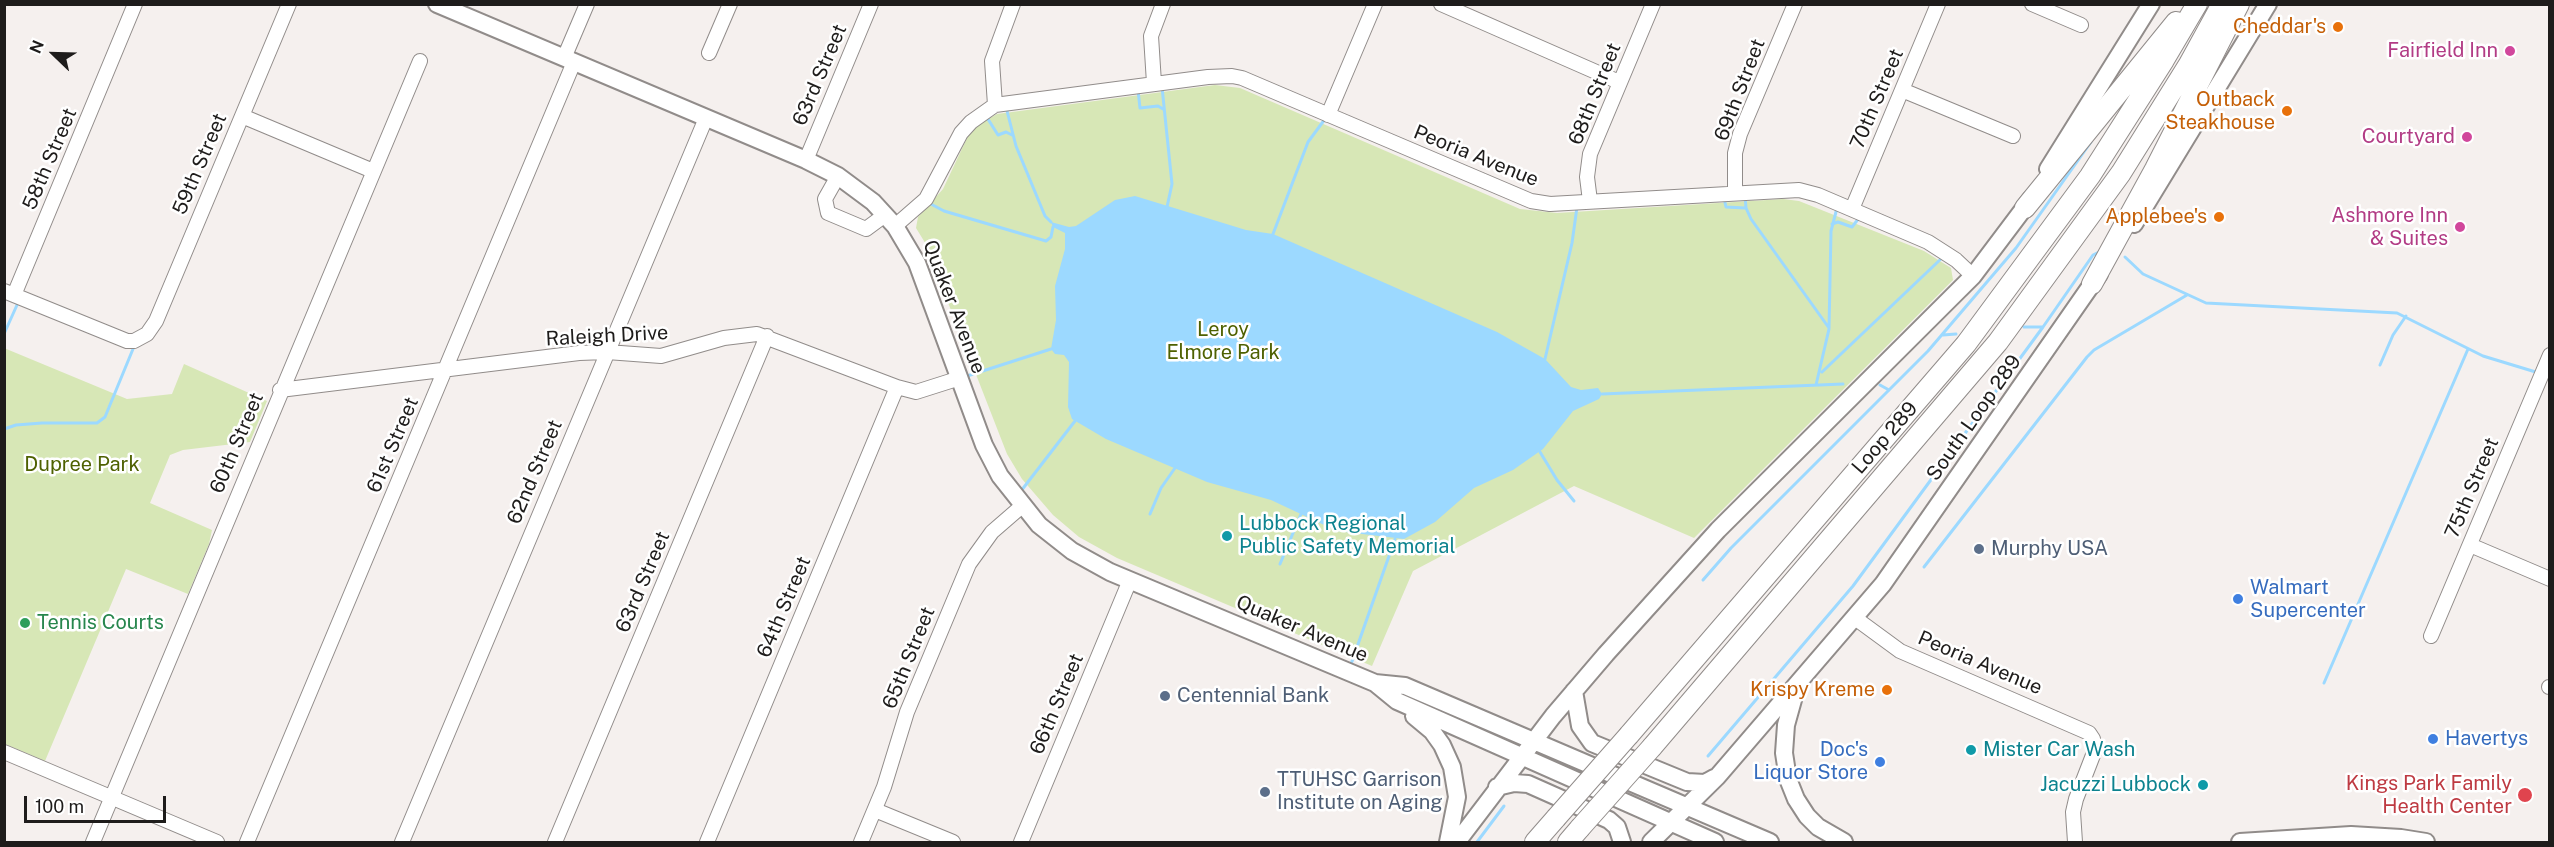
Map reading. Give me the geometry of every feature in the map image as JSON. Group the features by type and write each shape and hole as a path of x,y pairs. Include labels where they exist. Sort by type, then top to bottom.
{"highway":[{"path":"2025,208 2192,4"},
{"name":"Loop 289","path":"1535,843 1966,344 2090,176 2197,4"},
{"name":"Loop 289","path":"1574,835 1998,342 2121,173 2189,64 2222,4"},
{"path":"2092,284 2155,169 2239,4"}],"main road":[{"path":"1457,843 1520,757 1574,691 1718,530 1973,276 2025,208 2151,4"},
{"name":"South Loop 289","path":"1651,843 1717,777 1855,618 1917,536 2167,174 2268,4"},
{"name":"Quaker Avenue","path":"442,6 806,160 838,176 873,202 890,220 917,262 984,445 1000,476 1022,506 1040,525 1072,551 1130,580 1375,683 1397,701 1715,843"},
{"name":"Quaker Avenue","path":"1375,683 1405,686 1770,843"},
{"path":"1798,683 1786,725 1784,753 1788,779 1796,799 1807,816 1818,827 1844,843"},
{"path":"1574,691 1580,726 1592,743 1687,782 1705,783 1717,777"},
{"path":"1397,701 1431,731 1450,761 1457,797 1448,843"},
{"path":"1497,787 1515,783 1528,784 1609,820 1617,827 1622,843"},
{"path":"2240,843 2351,835 2401,837 2426,843"}],"street":[{"name":"58th Street","path":"9,293 135,4"},
{"name":"59th Street","path":"9,293 127,341 144,336 156,321 289,4"},
{"name":"61st Street","path":"247,843 445,371 569,60 587,4"},
{"path":"709,53 730,4"},
{"name":"63rd Street","path":"806,160 871,4"},
{"path":"838,176 825,199 828,213 866,229 890,220 931,193 961,133 970,122 995,105 992,61 1013,4"},
{"path":"1154,83 1151,36 1163,4"},
{"path":"1328,115 1375,4"},
{"path":"1441,4 1619,82"},
{"name":"68th Street","path":"1590,201 1587,177 1590,154 1653,4"},
{"name":"69th Street","path":"1735,192 1736,153 1740,134 1795,4"},
{"name":"70th Street","path":"1852,209 1938,4"},
{"path":"2032,4 2081,25"},
{"name":"60th Street","path":"93,843 280,390 420,60"},
{"name":"Peoria Avenue","path":"995,105 1208,77 1242,78 1521,197 1550,204 1799,190 1852,209 1928,242 1956,260 1973,276"},
{"path":"1902,90 2013,136"},
{"path":"242,116 373,171"},
{"name":"62nd Street","path":"402,843 706,118"},
{"name":"Raleigh Drive","path":"280,390 607,352 662,356 724,338 743,335 767,336 897,387 916,392 960,378"},
{"name":"63rd Street","path":"555,843 767,336"},
{"name":"75th Street","path":"2431,636 2550,355"},
{"name":"64th Street","path":"707,843 897,387"},
{"name":"65th Street","path":"861,843 875,810 907,712 969,564 992,532 1022,506"},
{"path":"2470,545 2550,579"},
{"name":"66th Street","path":"1021,843 1130,580"},
{"name":"Peoria Avenue","path":"1855,618 1900,651 2082,728 2093,739 2095,750 2073,812 2075,843"},
{"path":"4,752 217,843"},
{"path":"875,810 953,843"}],"green space":[{"name":"Leroy Elmore Park","path":"1215,85 1240,88 1520,209 1557,213 1783,199 1799,201 1924,251 1951,268 1953,280 1694,538 1574,486 1413,571 1372,666 1117,558 1079,537 1053,515 1022,479 1007,454 924,241 916,228 918,217 943,189 968,136 976,126 997,114"},
{"name":"Dupree Park","path":"4,348 127,399 172,394 184,364 267,401 250,442 183,450 170,455 150,503 212,530 209,544 188,594 126,569 45,761 5,744"}],"water":[{"path":"1135,196 1246,230 1273,234 1497,332 1545,359 1571,387 1581,390 1598,388 1602,394 1599,399 1573,411 1543,449 1513,470 1474,488 1435,522 1404,539 1337,531 1271,500 1207,482 1106,439 1072,419 1068,407 1069,362 1064,355 1055,354 1051,349 1056,320 1055,286 1065,249 1065,233 1053,227 1051,222 1069,227 1076,226 1115,200"}],"waterway":[{"path":"1162,87 1172,184 1167,207"},
{"path":"1138,90 1140,108 1158,106 1163,109"},
{"path":"1006,107 1016,146 1045,216 1051,222"},
{"path":"986,116 998,135 1006,132 1012,135"},
{"path":"1273,234 1308,142 1325,119"},
{"path":"1703,580 1731,548 1928,351 2016,248 2091,142"},
{"path":"1745,196 1746,208 1751,219 1829,328"},
{"path":"1724,198 1726,207 1745,208"},
{"path":"929,203 944,211 1046,241 1051,237 1053,227"},
{"path":"1545,359 1572,243 1577,207"},
{"path":"1816,385 1829,329 1831,231 1837,208"},
{"path":"1832,224 1838,222 1852,227 1859,218"},
{"path":"2024,327 2043,327 2093,255 2101,251"},
{"path":"1822,372 1943,257"},
{"path":"2125,257 2143,274 2206,303 2397,313 2483,356 2539,373"},
{"path":"1924,567 2087,357 2094,350 2187,295"},
{"path":"4,334 17,305"},
{"path":"2380,365 2393,335 2406,316"},
{"path":"1708,756 1853,586 2043,327"},
{"path":"1943,335 1956,334"},
{"path":"4,429 16,425 42,423 97,423 105,417 133,349"},
{"path":"964,377 1051,349"},
{"path":"2324,683 2468,349"},
{"path":"1602,394 1843,384"},
{"path":"1880,385 1889,390"},
{"path":"4,397 4,419"},
{"path":"1021,491 1075,421"},
{"path":"1540,452 1557,480 1574,501"},
{"path":"1150,514 1161,488 1175,468"},
{"path":"1280,564 1301,514"},
{"path":"1350,667 1395,539"},
{"path":"1477,842 1504,806"}],"place":[{"name":"Cheddar's","path":"2338,27"},
{"name":"Fairfield Inn","path":"2510,51"},
{"name":"Outback Steakhouse","path":"2287,111"},
{"name":"Courtyard","path":"2467,137"},
{"name":"Applebee's","path":"2219,217"},
{"name":"Ashmore Inn & Suites","path":"2460,227"},
{"name":"Lubbock Regional Public Safety Memorial","path":"1227,536"},
{"name":"Murphy USA","path":"1979,549"},
{"name":"Walmart Supercenter","path":"2238,599"},
{"name":"Tennis Courts","path":"25,623"},
{"name":"Krispy Kreme","path":"1887,690"},
{"name":"Centennial Bank","path":"1165,696"},
{"name":"Havertys","path":"2433,739"},
{"name":"Mister Car Wash","path":"1971,750"},
{"name":"Doc's Liquor Store","path":"1880,762"},
{"name":"Jacuzzi Lubbock","path":"2203,785"},
{"name":"TTUHSC Garrison Institute on Aging","path":"1265,792"},
{"name":"Kings Park Family Health Center","path":"2525,795"}]}
